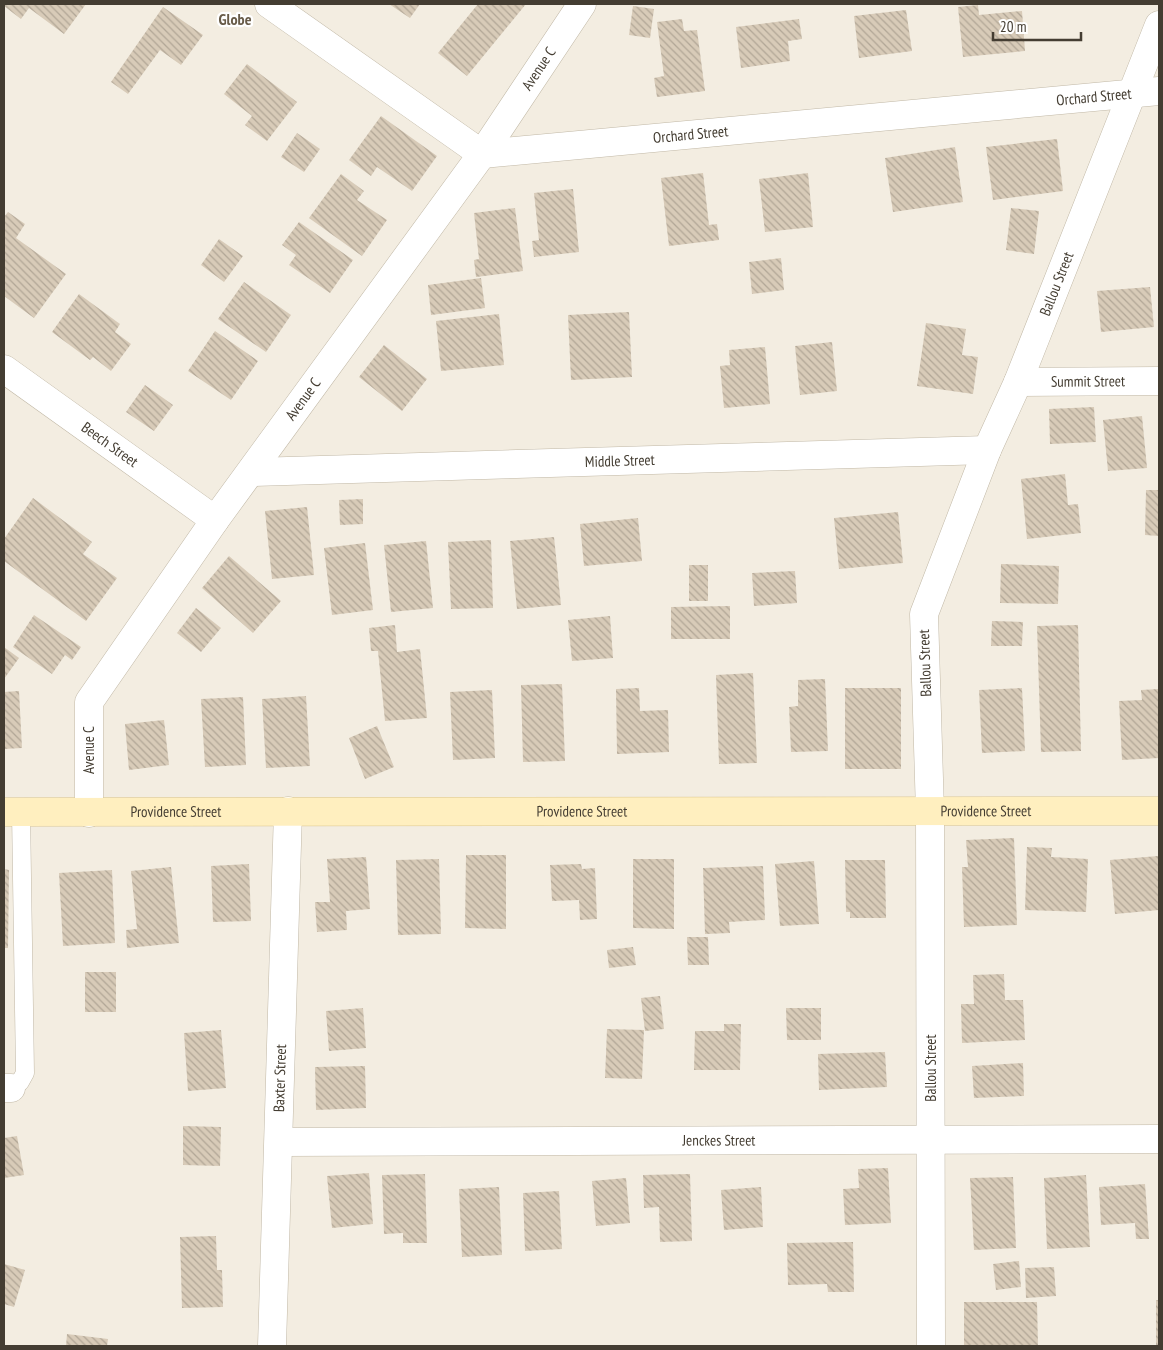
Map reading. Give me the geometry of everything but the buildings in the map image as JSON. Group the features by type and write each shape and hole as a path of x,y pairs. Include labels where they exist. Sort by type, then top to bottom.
{"main road":[{"name":"Providence Street","path":"12,812 1159,811"}],"street":[{"path":"269,4 482,154"},
{"name":"Avenue C","path":"89,813 89,702 215,520 252,472 482,154 582,4"},
{"name":"Ballou Street","path":"931,1346 930,812 924,614 987,450 1018,382 1159,25"},
{"name":"Orchard Street","path":"482,154 1159,91"},
{"name":"Beech Street","path":"4,369 215,520"},
{"name":"Summit Street","path":"1018,382 1159,381"},
{"name":"Middle Street","path":"252,472 987,450"},
{"name":"Baxter Street","path":"272,1346 288,811"},
{"name":"Jenckes Street","path":"279,1142 1159,1139"}],"lane":[{"path":"7,1088 20,1082 25,1073 12,812"}],"district":[{"name":"Globe","path":"235,19"}]}
